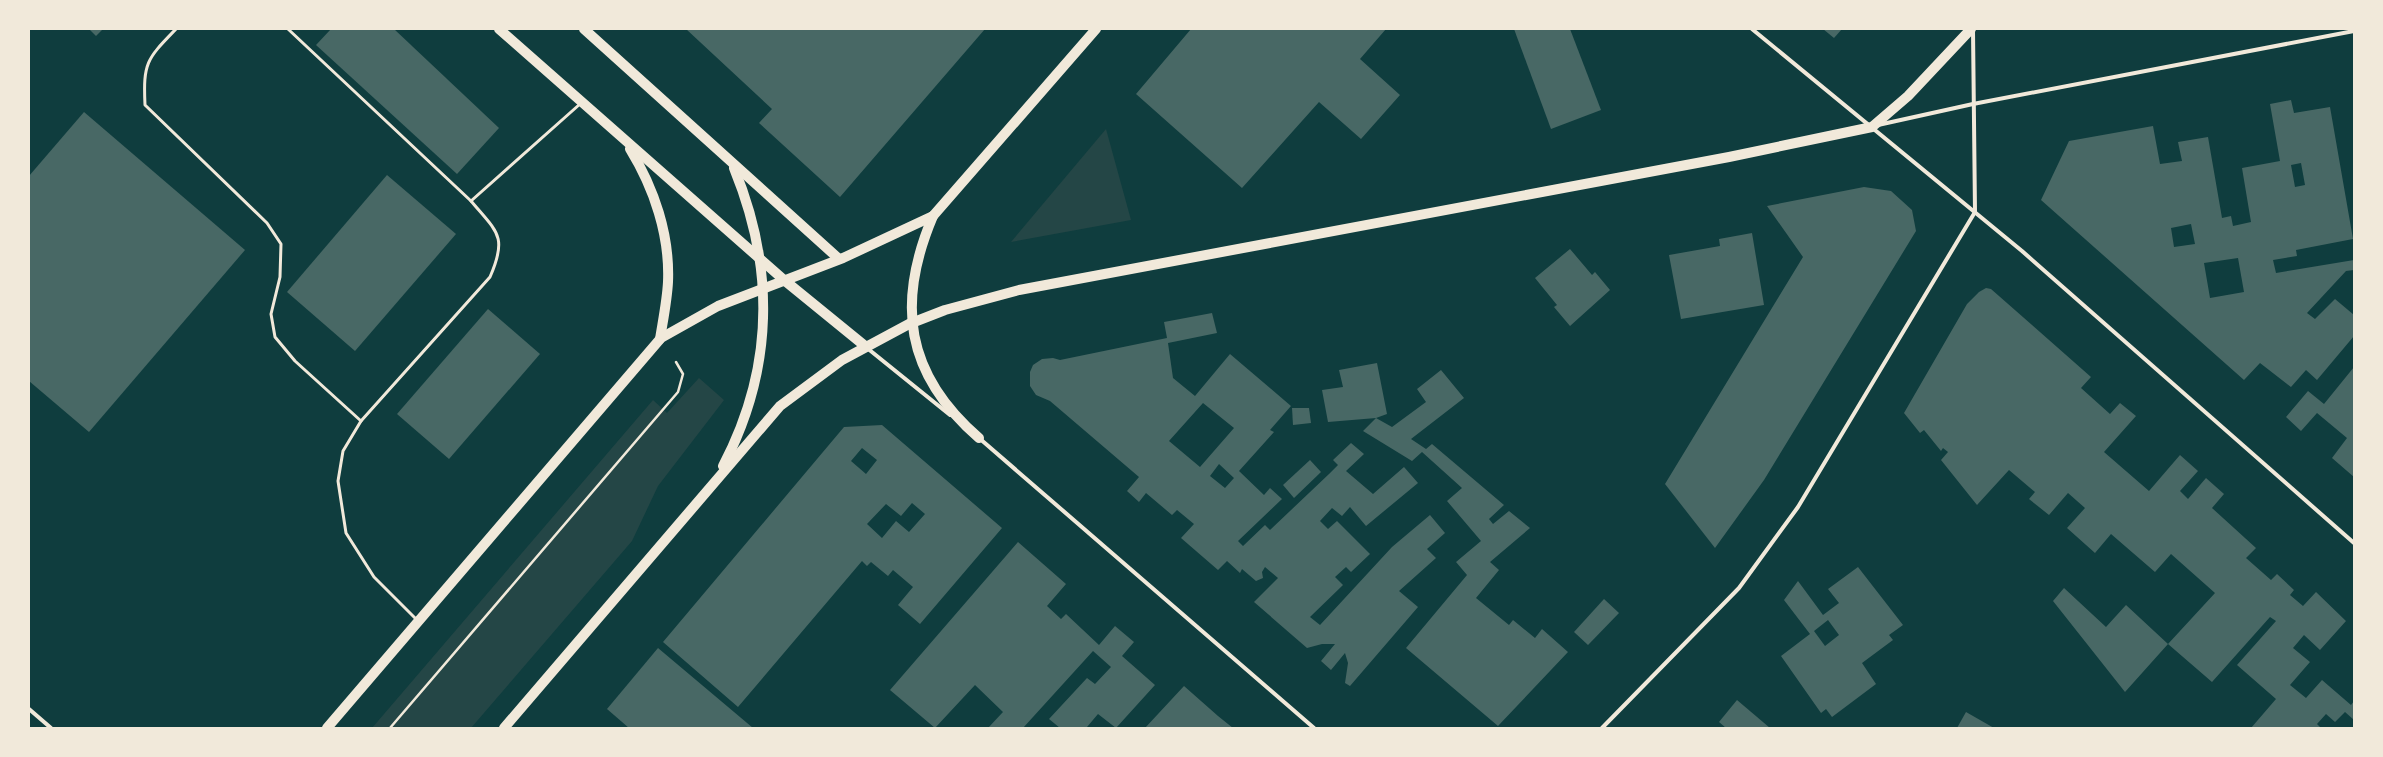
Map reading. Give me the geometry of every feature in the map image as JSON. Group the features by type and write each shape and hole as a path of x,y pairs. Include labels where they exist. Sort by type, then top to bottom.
{"main road":[{"path":"499,29 784,280 865,346"},
{"path":"584,29 733,166 839,259"},
{"path":"979,438 946,407 934,388 917,347 912,323 911,302 917,258 932,216 1096,29"},
{"path":"504,728 780,406 810,382 865,346 912,323 974,301 1019,290 1721,158 1872,127 1908,96 1972,29"},
{"path":"623,139 641,167 661,222 668,280 660,339"},
{"path":"709,488 732,450 752,394 763,336 763,288 760,259 753,220 733,166"},
{"path":"326,728 660,339 718,306 839,259 932,216"}],"street":[{"path":"1752,29 1975,212 2354,543"},
{"path":"1602,728 1739,588 1798,508 1975,212 1972,29"},
{"path":"1872,127 1974,104 2354,31"},
{"path":"865,346 979,438 1314,728"},
{"path":"29,709 51,728"}],"lane":[{"path":"176,29 151,55 144,78 145,105 267,223 281,244 280,277 271,314 276,337 295,361 361,421"},
{"path":"288,29 471,201 498,233 500,256 490,277 361,421 343,451 338,481 346,533 374,577 419,621"},
{"path":"471,201 582,102"}],"path":[{"path":"390,728 678,392 683,381 681,368 660,339"}],"shaded area":[{"path":"1106,129 1131,220 1011,242"},
{"path":"699,378 724,400 658,486 632,541 471,728 372,728 653,400 667,413"}],"building":[{"path":"89,29 103,29 96,36"},
{"path":"331,29 394,29 499,128 457,174 316,45"},
{"path":"686,29 985,29 840,197 759,123 772,109"},
{"path":"1191,29 1386,29 1360,59 1400,95 1361,139 1319,102 1242,188 1136,94"},
{"path":"1514,29 1570,29 1601,110 1551,129"},
{"path":"1823,29 1842,29 1834,38"},
{"path":"2291,100 2294,113 2330,107 2353,239 2296,250 2297,256 2273,260 2276,273 2354,260 2354,270 2346,271 2307,313 2315,319 2335,299 2354,315 2354,336 2317,380 2306,370 2291,387 2260,363 2244,380 2041,200 2069,141 2153,126 2160,164 2182,161 2178,142 2208,137 2222,218 2231,216 2233,226 2251,222 2242,168 2280,161 2270,104","holes":["2301,163 2305,185 2295,187 2291,165","2191,224 2195,244 2174,247 2171,228","2238,258 2244,292 2210,298 2204,263"]},
{"path":"84,112 245,250 89,432 29,381 29,176"},
{"path":"387,175 456,234 355,351 287,292"},
{"path":"1864,187 1891,191 1912,210 1916,231 1764,480 1715,548 1665,484 1803,257 1767,206"},
{"path":"1752,233 1764,305 1681,319 1669,255 1720,246 1719,239"},
{"path":"1570,249 1592,275 1595,272 1610,290 1570,326 1554,307 1557,305 1535,278"},
{"path":"1986,288 1991,289 2091,377 2081,388 2110,414 2120,403 2136,416 2104,452 2149,491 2180,455 2198,471 2180,491 2188,499 2206,478 2224,494 2212,508 2256,548 2246,558 2271,580 2277,574 2294,590 2290,595 2303,606 2316,592 2346,621 2320,650 2304,635 2293,648 2310,662 2290,685 2306,698 2322,680 2351,705 2354,701 2354,720 2345,712 2335,722 2326,714 2317,724 2321,728 2251,728 2276,699 2237,665 2276,621 2270,617 2212,682 2168,644 2215,593 2171,554 2155,572 2111,534 2095,553 2067,528 2085,508 2068,493 2049,515 2029,499 2035,492 2009,470 1977,505 1941,460 1948,452 1943,448 1941,451 1924,430 1920,433 1904,413 1967,304 1979,292"},
{"path":"488,309 540,354 449,459 397,414"},
{"path":"1212,313 1217,333 1168,343 1173,378 1195,396 1230,354 1291,406 1270,430 1274,432 1239,471 1264,495 1270,488 1282,499 1238,541 1243,546 1265,525 1270,530 1329,474 1338,465 1333,460 1351,443 1364,454 1346,471 1373,494 1404,467 1418,483 1366,526 1350,507 1342,516 1332,508 1320,521 1328,529 1337,521 1370,554 1351,572 1346,567 1335,577 1343,585 1310,617 1320,625 1392,547 1430,515 1445,533 1427,549 1436,558 1399,591 1418,607 1350,686 1345,683 1348,663 1345,653 1331,670 1321,661 1335,644 1322,644 1307,648 1254,602 1278,578 1265,567 1262,572 1263,578 1256,581 1242,569 1240,573 1227,561 1218,570 1181,538 1194,524 1177,510 1172,515 1146,493 1139,502 1127,491 1139,477 1050,401 1036,395 1030,386 1030,372 1033,365 1042,359 1053,358 1060,360 1167,338 1164,322","holes":["1203,403 1234,428 1200,467 1169,441","1219,464 1234,478 1225,488 1210,476"]},
{"path":"1377,363 1387,414 1376,418 1328,422 1322,390 1343,387 1339,370"},
{"path":"2354,367 2354,477 2332,458 2347,438 2317,413 2301,431 2286,417 2308,391 2324,404"},
{"path":"1441,370 1464,398 1411,439 1426,449 1432,444 1504,505 1489,519 1493,524 1509,511 1530,528 1490,562 1499,570 1476,598 1509,625 1513,620 1535,638 1542,629 1568,652 1498,726 1406,648 1467,575 1456,562 1481,541 1447,501 1462,488 1422,452 1412,461 1363,431 1376,418 1392,427 1426,402 1417,389"},
{"path":"1292,408 1309,408 1311,423 1293,425"},
{"path":"882,425 1002,528 920,624 898,605 913,587 893,570 888,576 871,562 867,566 862,561 738,707 663,642 844,427","holes":["862,448 877,460 866,474 851,461","912,503 925,514 909,532 896,521 882,538 867,524 886,504 901,516"]},
{"path":"1310,460 1321,472 1294,498 1283,485"},
{"path":"1018,542 1066,584 1047,606 1061,619 1066,614 1099,645 1115,626 1134,642 1122,656 1155,685 1116,728 1098,714 1087,727 1088,728 1060,728 1049,719 1087,678 1095,684 1111,667 1093,651 1023,728 988,728 1003,712 975,685 935,728 890,690"},
{"path":"1858,567 1903,625 1889,635 1893,640 1862,663 1876,684 1832,717 1826,709 1821,713 1781,656 1810,634 1784,600 1798,581 1823,615 1839,603 1828,589","holes":["1828,620 1839,635 1825,646 1814,631"]},
{"path":"2064,588 2106,627 2126,605 2168,644 2125,692 2053,601"},
{"path":"1604,599 1619,613 1588,645 1574,632"},
{"path":"658,648 753,728 629,728 607,709"},
{"path":"1184,686 1218,716 1233,728 1145,728"},
{"path":"1737,700 1770,728 1726,728 1719,722"},
{"path":"1966,712 1994,728 1957,728"}]}
